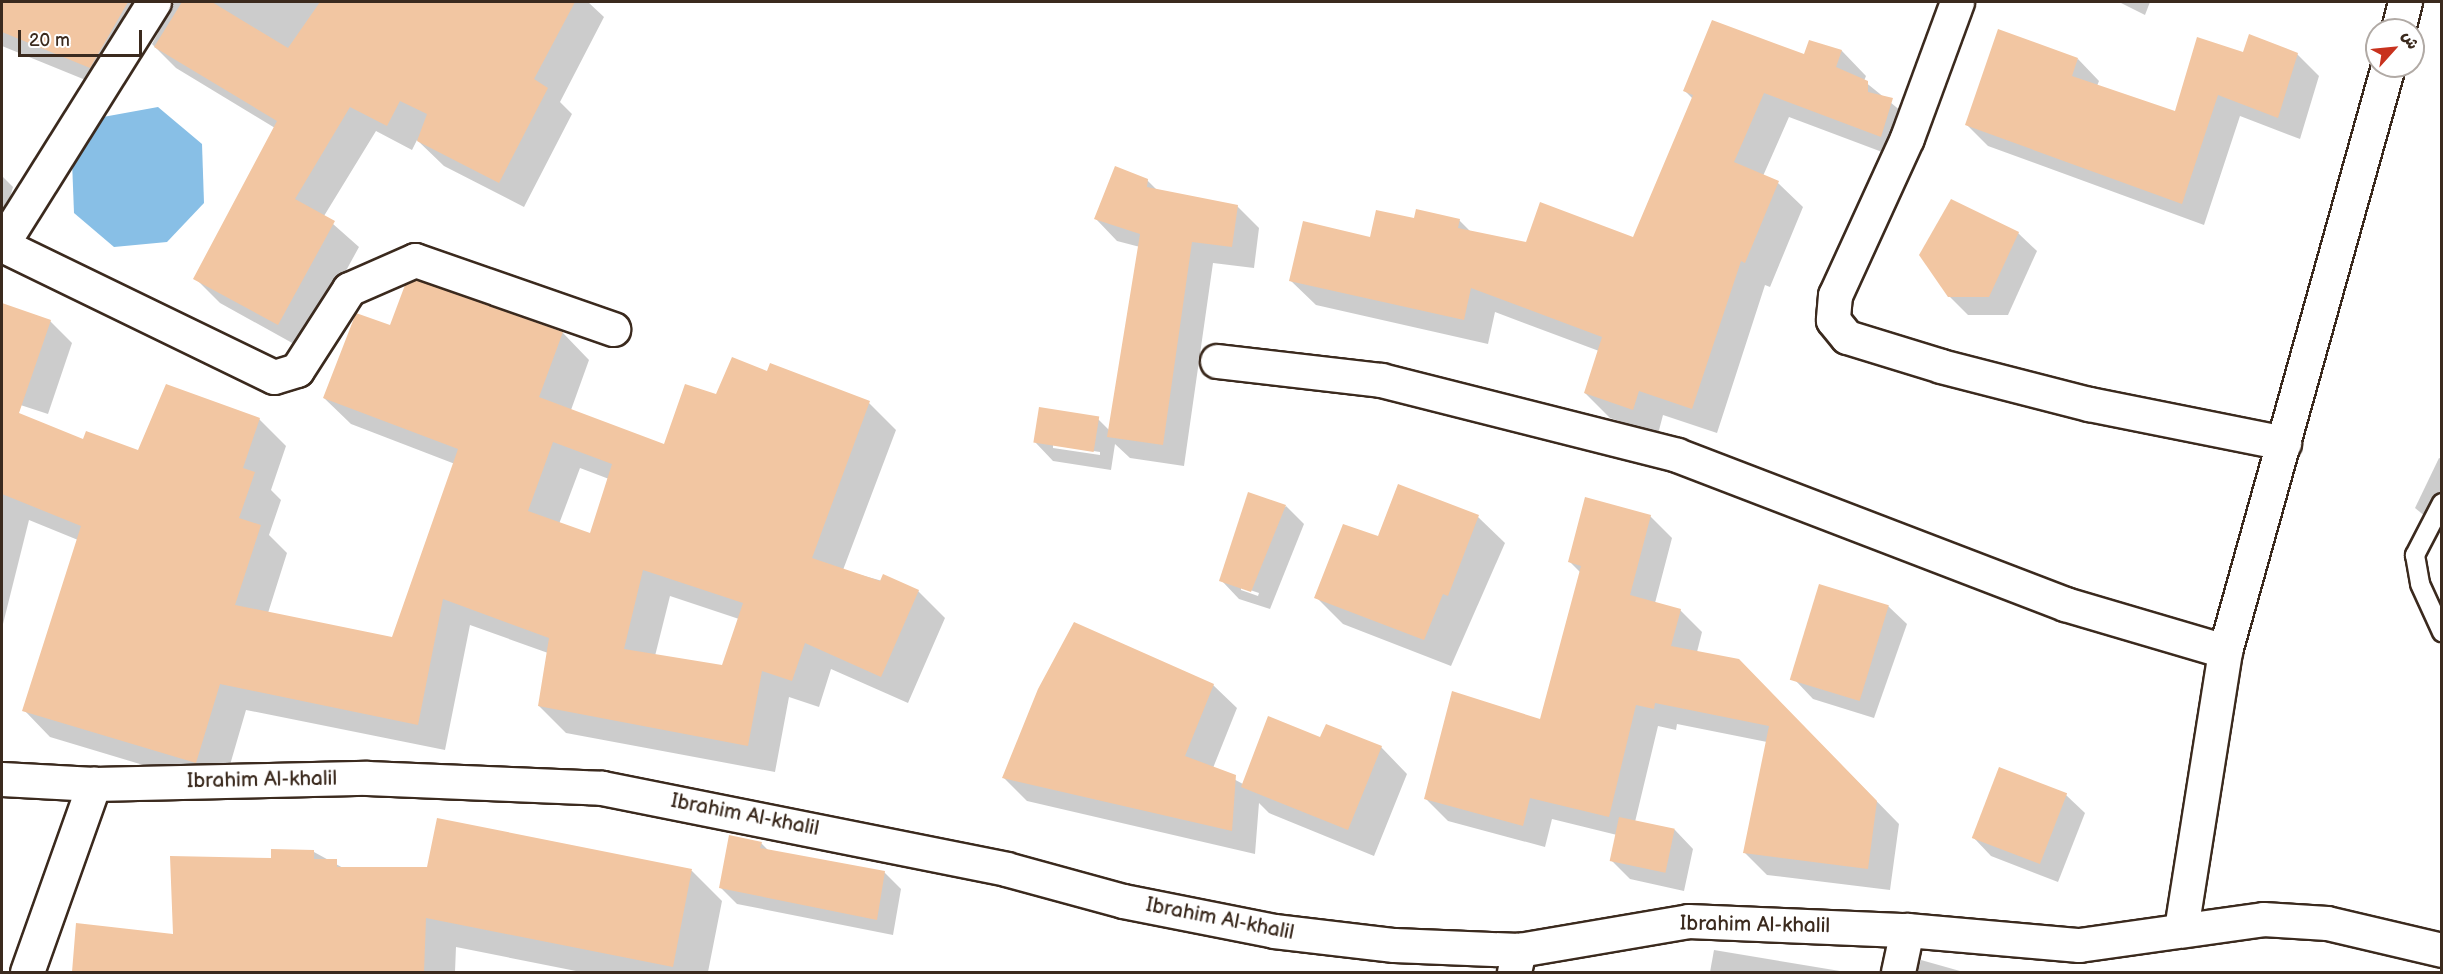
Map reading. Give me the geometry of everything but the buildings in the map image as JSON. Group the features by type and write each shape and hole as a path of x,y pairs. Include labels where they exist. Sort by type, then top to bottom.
{"street":[{"path":"154,2 2,245 274,377 297,370 349,289 415,260 613,329"},
{"path":"1957,2 1907,138 1835,295 1833,320 1847,336 1941,366 2089,404 2284,442"},
{"path":"2401,18 2405,2"},
{"path":"2181,929 2225,651 2385,78"},
{"path":"1217,361 1381,380 1677,455 2065,604 2225,651"},
{"name":"Ibrahim Al-khalil","path":"2,779 94,784 368,778 602,788 995,866 1123,901 1274,931 1517,961 1688,921 1907,930 2079,945 2263,919 2327,923 2442,950"},
{"path":"27,972 94,784"},
{"path":"1898,972 1907,930"}],"lane":[{"path":"2442,503 2415,555 2420,584 2442,632"}],"water":[{"path":"158,107 202,144 204,203 167,242 114,247 74,213 72,161 103,117"}]}
